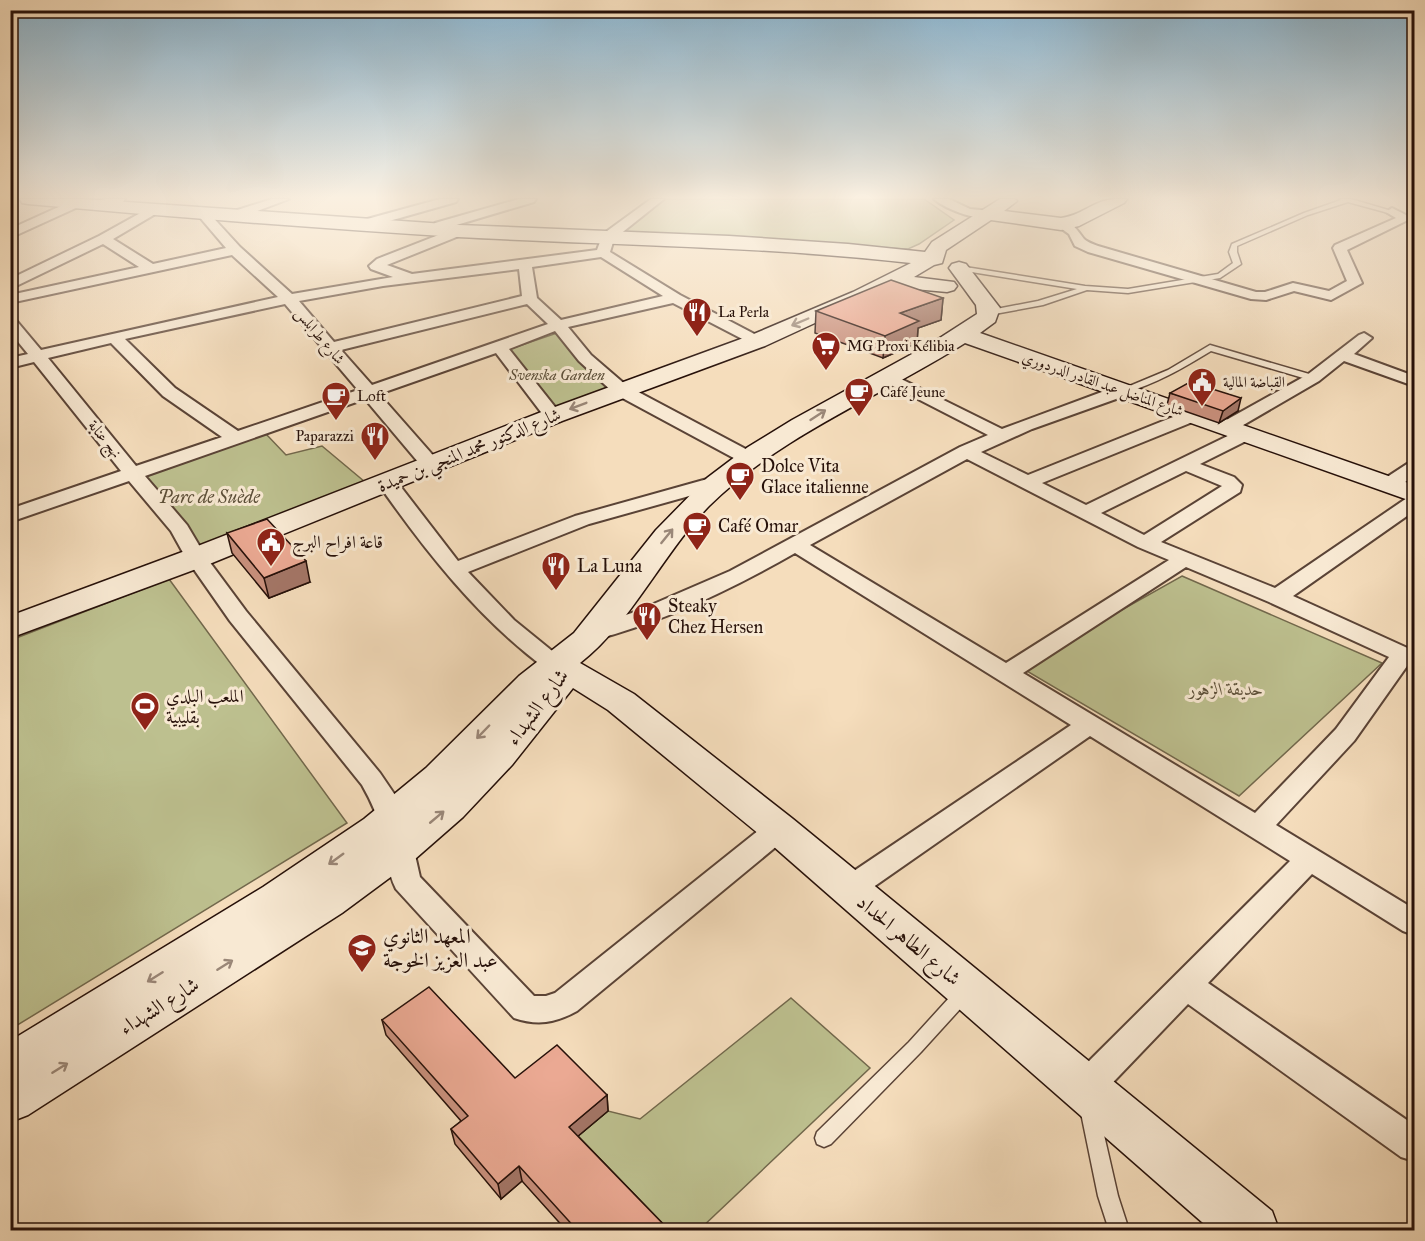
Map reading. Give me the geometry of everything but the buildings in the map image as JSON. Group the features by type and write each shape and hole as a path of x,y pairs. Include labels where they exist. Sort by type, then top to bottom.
{"street":[{"path":"10,285 67,257"},
{"path":"133,257 149,267"},
{"path":"10,299 200,257"},
{"name":"شارع طرابلس","path":"243,257 289,299 328,348 431,465"},
{"path":"395,257 376,266 411,278"},
{"path":"10,363 289,299 411,278 525,266 560,257"},
{"path":"622,257 675,298 757,341"},
{"path":"895,257 932,267 971,307 989,313"},
{"path":"932,267 934,257"},
{"path":"955,257 958,266 986,303 989,313"},
{"path":"1119,257 1194,280 1262,297 1293,287 1334,295 1355,283 1343,257"},
{"path":"525,266 530,299 558,325 585,358 621,390 750,459"},
{"path":"891,281 932,267 958,266"},
{"name":"شارع الدكتور محمد المنجي بن حميدة","path":"10,628 196,558 553,416 757,341 891,281 932,267"},
{"path":"10,516 558,325 675,298"},
{"path":"328,348 530,299"},
{"name":"شارع الشهداء","path":"10,1067 305,882 449,807 499,756 572,655 692,506 718,482 831,407 962,334 989,313"},
{"name":"نهج عنابة","path":"10,321 180,529 196,558 238,616 371,779 385,801 406,881 525,1008 549,1011 566,1002 779,829"},
{"name":"شارع المناضل عبد القادر الدردوري","path":"962,334 1414,494"},
{"path":"115,338 169,392 236,438"},
{"path":"1085,513 1185,464 1313,378 1364,338"},
{"path":"499,347 553,416"},
{"path":"1342,356 1414,381"},
{"path":"886,377 1001,435"},
{"path":"387,482 435,549 518,636 572,655 796,545 966,451 1001,435 1124,390"},
{"path":"1025,483 1194,415"},
{"path":"966,451 1145,543 1277,597 1409,657 1345,735 1259,826"},
{"path":"1145,543 1233,488 1227,481 1185,464"},
{"path":"1388,485 1414,468"},
{"path":"454,570 582,520 718,482"},
{"path":"1277,597 1414,502"},
{"path":"796,545 1089,725 1259,826 1414,923"},
{"path":"1006,673 1185,559"},
{"name":"شارع الطاهر الحداد","path":"572,655 591,683 621,702 779,829 1252,1230"},
{"path":"849,889 1089,725"},
{"name":"شارع الشهداء","path":"10,1099 327,901 395,834"},
{"path":"1085,1088 1310,858"},
{"path":"1186,985 1414,1145"}],"lane":[{"path":"958,266 981,273 1045,280 1085,288 1128,291 1220,276 1237,264 1235,257"},
{"path":"989,313 1040,303 1085,288"},
{"path":"1124,390 1172,372 1210,348 1313,378"},
{"path":"824,1138 915,1047 968,989"},
{"path":"1085,1088 1108,1196 1119,1230"}],"green space":[{"name":"Svenska Garden","path":"557,333 614,386 550,411 498,353"},
{"name":"Parc de Suède","path":"266,434 286,455 322,446 365,482 194,548 135,479"},
{"name":"حديقة الزهور","path":"1182,576 1382,663 1239,796 1020,667"},
{"name":"الملعب البلدي بقليبية","path":"169,579 347,823 11,1029 11,640"},
{"path":"791,998 870,1068 699,1230 655,1230 571,1142 608,1111 640,1119"}],"place":[{"name":"La Perla","path":"697,338"},
{"name":"MG Proxi Kélibia","path":"826,372"},
{"name":"القباضة المالية","path":"1202,408"},
{"name":"Café Jeune","path":"859,418"},
{"name":"Loft","path":"336,422"},
{"name":"Paparazzi","path":"375,462"},
{"name":"Dolce Vita Glace italienne","path":"740,502"},
{"name":"Café Omar","path":"697,552"},
{"name":"قاعة افراح البرج","path":"271,568"},
{"name":"La Luna","path":"556,592"},
{"name":"Steaky Chez Hersen","path":"647,642"},
{"name":"الملعب البلدي بقليبية","path":"145,732"},
{"name":"المعهد الثانوي عبد العزيز الخوجة","path":"362,974"}]}
